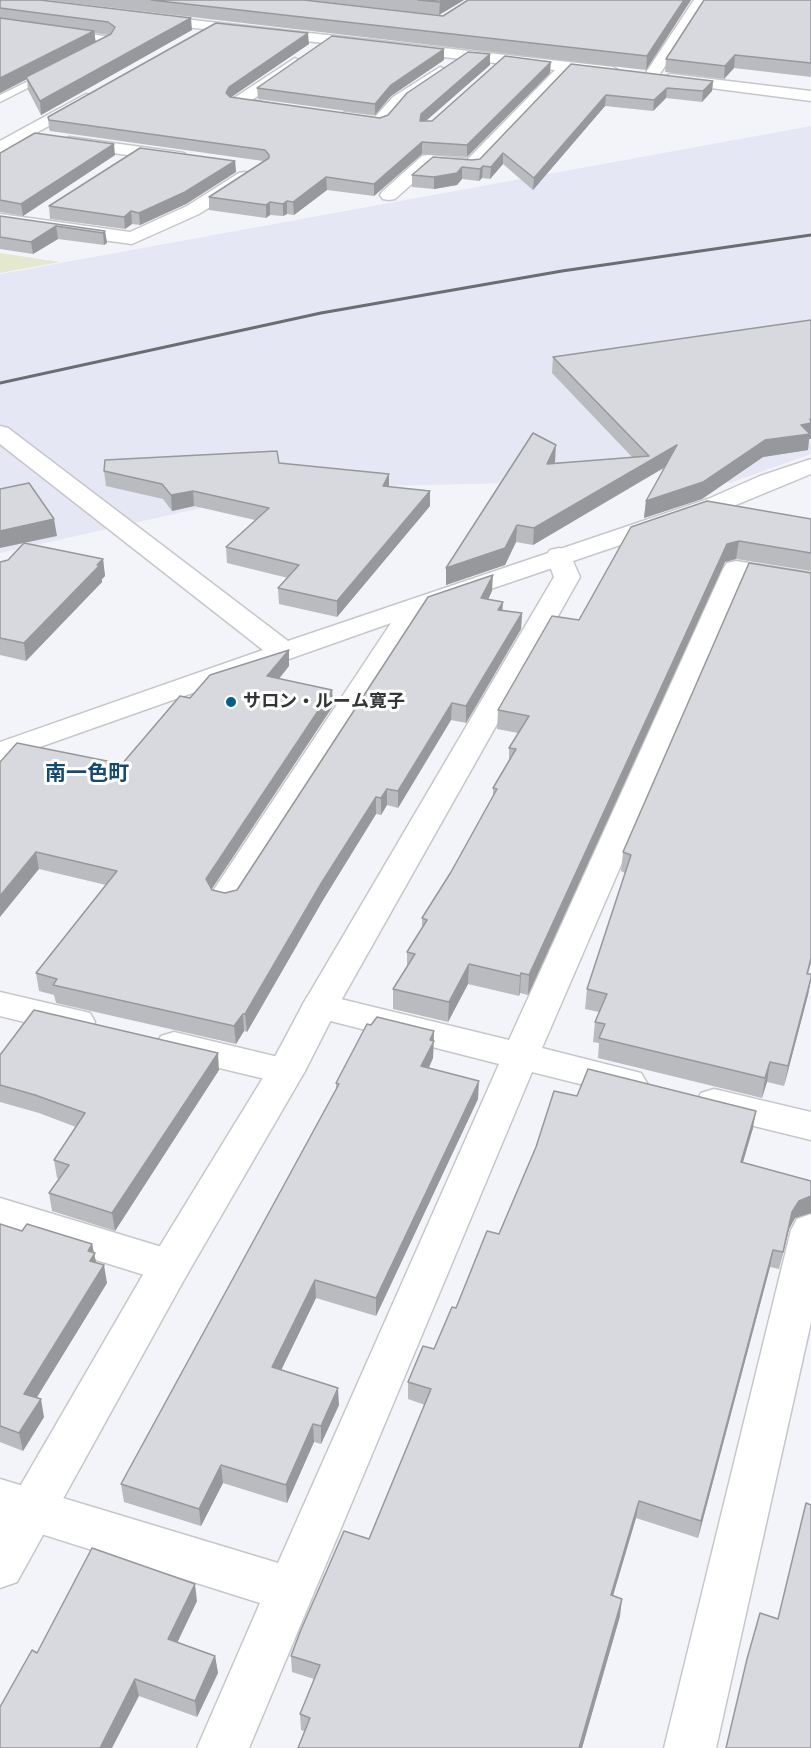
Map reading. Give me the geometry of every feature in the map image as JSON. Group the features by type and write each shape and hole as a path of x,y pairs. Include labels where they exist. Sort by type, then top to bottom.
{"street":[{"path":"639,75 701,0"},
{"path":"130,17 466,54 499,65 567,67 811,96"},
{"path":"192,38 212,27"},
{"path":"292,111 237,103 330,39"},
{"path":"325,115 380,122 399,100 466,54"},
{"path":"389,195 428,160 472,165 567,67"},
{"path":"0,148 102,89"},
{"path":"22,135 193,159"},
{"path":"119,163 138,151"},
{"path":"0,220 132,238 193,210 259,168 237,165"},
{"path":"26,224 44,212"},
{"path":"0,433 284,652"},
{"path":"0,752 559,556 717,504 769,481 811,466"},
{"path":"0,1566 16,1506 170,1266 286,1071 320,1006 567,577 559,556"},
{"path":"223,1748 520,1057 736,569 811,581"},
{"path":"226,897 405,624 403,610"},
{"path":"0,1004 286,1071"},
{"path":"320,1006 520,1057 811,1126"},
{"path":"0,1214 170,1266"},
{"path":"690,1748 811,1230"},
{"path":"16,1506 291,1590"}],"lane":[{"path":"57,32 109,40 108,44 79,59"},
{"path":"0,99 59,69"}],"shaded area":[{"path":"811,126 811,454 730,483 666,470 519,483 378,486 322,481 0,553 0,274"}],"green space":[{"path":"0,253 60,262 0,273"}],"building":[{"path":"0,0 40,0 191,18 40,101 26,77 111,34 115,27 108,22 0,8"},
{"path":"151,0 304,0 443,16 468,0 684,0 647,56"},
{"path":"418,0 444,0 440,2"},
{"path":"704,0 811,0 811,63 735,55 725,66 666,59"},
{"path":"0,18 94,31 0,78"},
{"path":"216,23 308,33 229,87 226,93 230,97 380,118 388,115 407,93 468,52 490,54 421,114 420,121 432,121 505,56 551,62 467,145 422,142 374,184 326,177 293,202 287,201 283,204 270,202 266,205 209,197 269,158 265,150 49,120 48,117"},
{"path":"332,36 444,49 391,85 375,104 257,88"},
{"path":"571,64 713,81 703,91 667,88 654,100 606,95 534,178 503,153 491,167 483,166 480,169 462,167 457,173 434,177 412,175 433,157 480,159"},
{"path":"35,133 114,144 21,204 0,200 0,153"},
{"path":"140,148 235,161 185,192 139,213 131,211 124,217 49,206"},
{"path":"0,216 105,231 103,233 56,226 31,242 0,237"},
{"path":"811,320 811,423 801,425 810,434 765,440 703,482 646,501 677,445 534,528 517,525 505,548 446,568 533,433 556,445 547,464 649,456 553,357"},
{"path":"277,451 279,463 389,474 383,486 430,491 337,601 278,588 299,565 226,547 269,508 193,491 171,495 162,484 104,471 105,460"},
{"path":"29,483 54,519 0,531 0,489"},
{"path":"707,501 811,519 811,553 739,541 727,544 529,975 521,973 520,976 469,964 449,1002 393,989 415,954 407,952 427,920 422,918 451,872 497,789 493,788 516,749 509,748 529,716 498,710 552,616 579,620 631,527"},
{"path":"24,543 103,559 97,565 100,565 24,643 0,638 0,562 8,560"},
{"path":"749,563 811,573 811,958 807,974 811,974 811,978 788,1066 770,1062 765,1078 599,1038 605,1024 595,1022 607,994 587,989 631,855 623,852"},
{"path":"493,575 481,598 503,602 498,610 522,613 466,706 452,703 398,791 387,789 381,798 376,797 322,882 245,1014 234,1026 53,985 57,979 36,973 117,871 36,852 0,896 0,762 17,743 122,764 180,696 190,698 210,675 289,650 267,676 332,690 206,879 212,890 225,893 237,890 428,597"},
{"path":"34,1010 218,1053 112,1213 49,1193 69,1165 54,1160 85,1113 0,1085 0,1055"},
{"path":"377,1017 434,1031 430,1040 434,1041 421,1066 479,1081 376,1298 315,1280 272,1367 338,1388 321,1426 313,1424 286,1485 221,1465 199,1509 121,1484 339,1084 336,1083 367,1024 371,1025"},
{"path":"588,1069 756,1111 741,1162 811,1181 811,1196 799,1201 792,1212 783,1252 773,1250 701,1521 639,1501 611,1595 622,1599 579,1748 298,1748 310,1718 300,1714 320,1665 291,1656 300,1632 344,1531 369,1539 431,1389 408,1382 423,1346 434,1349 452,1307 456,1308 487,1231 499,1234 536,1147 554,1091 577,1096"},
{"path":"0,1224 22,1231 27,1224 92,1244 88,1251 95,1253 90,1261 104,1265 24,1394 41,1399 19,1433 0,1426"},
{"path":"806,1503 811,1505 811,1748 726,1748 760,1613 778,1619"},
{"path":"92,1548 195,1584 168,1639 215,1656 195,1701 135,1679 100,1748 0,1748 0,1707 32,1650 37,1653"}],"railway":[{"path":"0,383 321,313 562,271 811,235"}],"place":[{"name":"サロン・ルーム寛子","path":"231,702"}],"district":[{"name":"南一色町","path":"87,774"}]}
